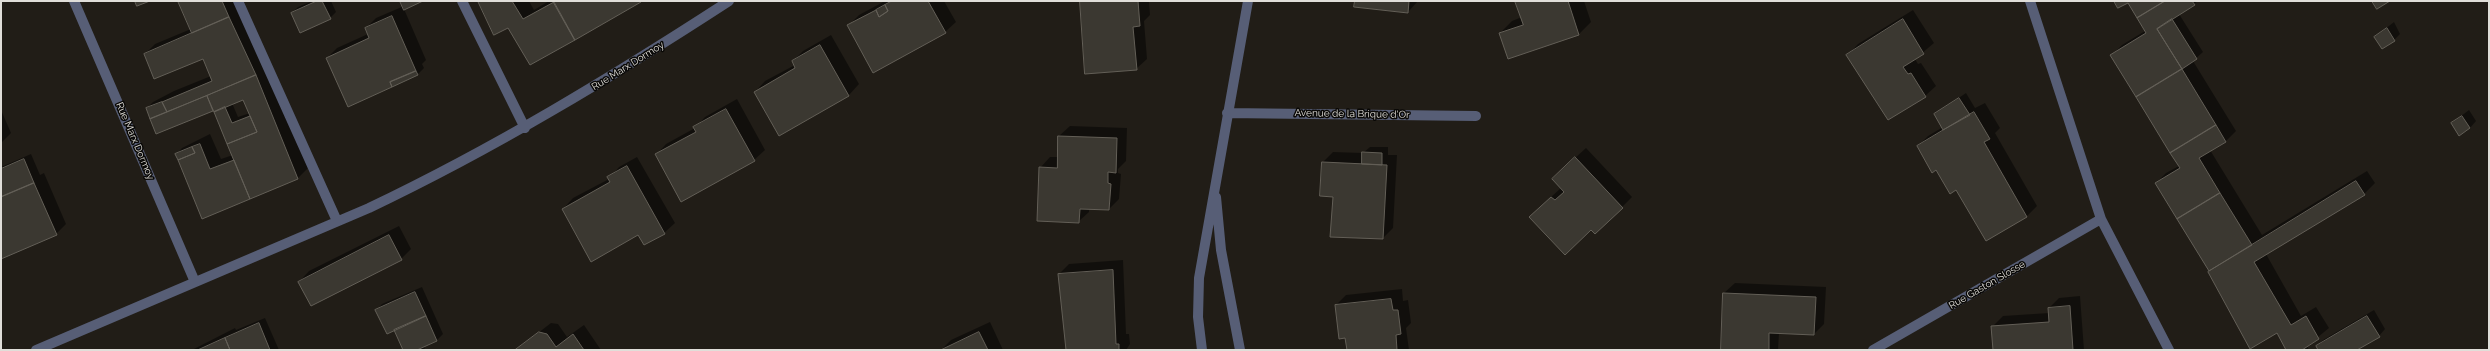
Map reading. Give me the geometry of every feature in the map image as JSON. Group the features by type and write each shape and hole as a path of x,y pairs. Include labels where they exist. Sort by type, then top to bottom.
{"street":[{"name":"Rue Marx Dormoy","path":"74,1 196,282"},
{"path":"238,1 336,221"},
{"path":"462,1 525,128"},
{"name":"Rue Marx Dormoy","path":"36,350 417,185 525,128 632,64 729,1"},
{"path":"1202,350 1198,317 1199,278 1248,1"},
{"path":"2030,1 2101,219 2169,350"},
{"name":"Avenue de la Brique d'Or","path":"1227,113 1476,116"},
{"path":"1215,183 1221,250 1240,350"},
{"name":"Rue Gaston Slosse","path":"1873,350 2101,219"}],"building":[{"path":"135,1 150,1 137,6"},
{"path":"178,1 222,1 229,17 192,33"},
{"path":"317,1 322,1 331,19 300,33 291,13"},
{"path":"400,1 423,1 404,10"},
{"path":"478,1 512,1 523,19 554,2 575,40 530,65 508,28 494,35"},
{"path":"553,1 640,1 641,2 575,40"},
{"path":"892,1 928,1 946,33 873,73 847,25 876,10 879,17 888,11 885,5"},
{"path":"1080,1 1138,1 1140,26 1133,27 1137,70 1085,74"},
{"path":"1355,1 1409,1 1408,13 1354,7"},
{"path":"1515,1 1568,1 1579,35 1508,59 1499,33 1523,25"},
{"path":"2114,1 2165,1 2137,18 2128,3 2118,8"},
{"path":"2165,1 2192,1 2195,5 2157,29 2182,69 2136,97 2110,55 2146,33 2137,18"},
{"path":"2372,1 2390,1 2377,9"},
{"path":"885,5 888,11 879,17 876,10"},
{"path":"392,16 416,71 390,82 392,87 348,107 326,58 369,38 365,28"},
{"path":"229,17 256,75 167,112 162,102 212,81 203,59 154,79 144,54"},
{"path":"1903,19 1924,54 1903,67 1908,74 1911,73 1926,97 1888,120 1846,55"},
{"path":"2172,19 2197,59 2182,69 2157,29"},
{"path":"2387,28 2395,41 2382,49 2374,37"},
{"path":"820,45 849,96 779,136 754,92 795,68 792,61"},
{"path":"2182,69 2216,125 2170,153 2136,97"},
{"path":"416,71 418,75 392,87 390,82"},
{"path":"256,75 298,179 250,199 227,144 257,132 243,100 214,112 207,96"},
{"path":"207,96 213,111 156,134 150,119"},
{"path":"1959,98 1970,115 1943,130 1934,114"},
{"path":"162,102 167,112 150,119 146,108"},
{"path":"225,107 232,123 250,116 257,132 227,144 214,112"},
{"path":"726,109 755,161 681,202 655,154 696,132 693,127"},
{"path":"1974,112 1990,139 1984,142 2027,217 1986,241 1956,190 1950,194 1936,170 1932,173 1917,146"},
{"path":"2462,116 2470,128 2459,136 2451,123"},
{"path":"2216,125 2226,142 2199,158 2220,193 2177,219 2155,183 2180,168 2170,153"},
{"path":"1058,136 1117,138 1116,173 1108,172 1108,183 1111,184 1109,210 1080,209 1079,223 1037,221 1039,167 1057,168"},
{"path":"200,144 210,169 234,160 250,199 202,219 178,160 195,153 192,147"},
{"path":"192,147 195,153 178,160 175,154"},
{"path":"1362,152 1382,153 1382,165 1362,164"},
{"path":"1575,157 1623,208 1595,234 1591,230 1565,255 1529,217 1551,197 1555,200 1564,192 1552,179"},
{"path":"24,159 34,183 1,197 1,169"},
{"path":"1322,162 1387,165 1383,239 1330,237 1333,197 1320,196"},
{"path":"627,166 665,234 644,245 638,235 591,262 562,209 610,182 607,177"},
{"path":"2356,181 2365,195 2254,262 2291,325 2306,316 2319,339 2302,350 2286,350 2277,333 2250,349 2208,272"},
{"path":"34,183 57,235 1,259 1,197"},
{"path":"2220,193 2252,245 2209,271 2177,219"},
{"path":"389,235 402,260 311,306 298,282"},
{"path":"1113,270 1116,344 1119,344 1119,350 1066,350 1058,274"},
{"path":"415,292 426,316 387,334 375,310"},
{"path":"1723,293 1816,297 1814,335 1769,333 1769,350 1721,350"},
{"path":"1391,299 1393,310 1398,310 1401,334 1396,335 1397,350 1347,350 1345,338 1339,339 1335,305"},
{"path":"2070,306 2073,350 1993,350 1991,326 2049,322 2048,308"},
{"path":"426,316 437,341 417,350 403,350 394,330"},
{"path":"2367,316 2380,337 2357,350 2318,350 2316,346"},
{"path":"259,323 270,350 230,350 225,338"},
{"path":"539,332 547,334 556,347 573,334 584,350 515,350"},
{"path":"979,332 988,350 941,350"},
{"path":"225,338 230,350 198,350"}]}
